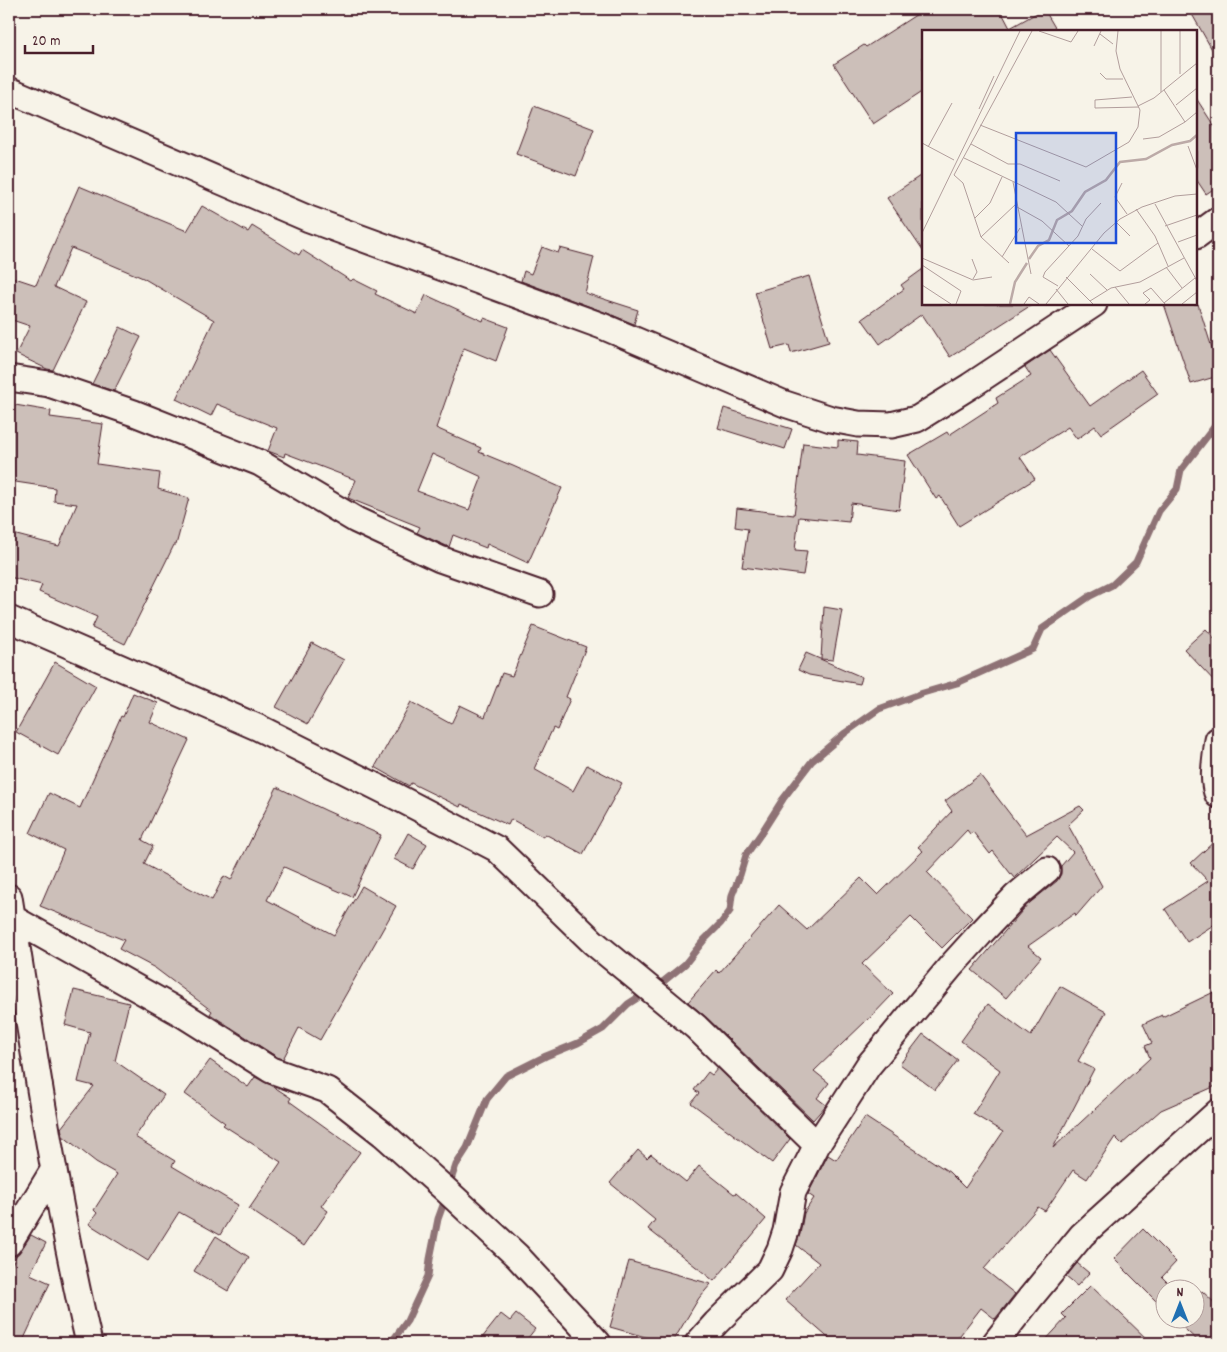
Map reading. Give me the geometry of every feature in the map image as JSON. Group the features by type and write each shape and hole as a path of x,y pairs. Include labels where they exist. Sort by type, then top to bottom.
{"street":[{"path":"9,90 309,219 602,326 785,404 830,419 858,424 891,425 917,419 1092,305"},
{"path":"1197,235 1218,220"},
{"path":"9,378 49,384 134,413 260,462 356,520 440,559 540,594"},
{"path":"9,618 260,728 497,849 593,942 696,1027 817,1145"},
{"path":"1218,740 1214,773 1218,795"},
{"path":"698,1343 770,1270 786,1231 792,1192 817,1145 868,1066 980,934 1016,896 1047,870"},
{"path":"10,907 54,1169 89,1343"},
{"path":"10,907 271,1070 327,1090 383,1134 447,1190 516,1256 598,1343"},
{"path":"995,1343 1082,1235 1218,1112"},
{"path":"9,1243 54,1169"}],"building":[{"path":"925,9 1000,9 1010,28 1044,9 1056,30 922,30 922,92 873,124 834,64 864,45 866,47"},
{"path":"1189,9 1213,9 1218,17 1218,60"},
{"path":"1197,100 1218,132 1218,186 1206,194 1197,180"},
{"path":"534,106 594,129 576,176 516,154"},
{"path":"922,175 922,250 887,198"},
{"path":"79,186 187,231 202,206 248,232 252,226 299,255 302,250 351,281 353,279 377,291 375,294 417,314 426,295 483,321 484,318 508,327 496,361 464,348 436,428 481,448 479,452 562,488 528,563 487,544 486,548 453,535 449,547 417,533 420,527 348,498 356,480 285,453 284,457 268,451 277,428 217,404 211,416 176,399 214,320 143,278 91,256 71,248 54,287 86,302 53,370 16,354 30,326 9,319 9,276 36,285","holes":["432,454 482,477 469,510 417,491"]},
{"path":"542,247 558,253 560,248 594,257 585,293 638,310 634,324 521,281 524,271 531,274"},
{"path":"922,270 922,305 1031,305 950,357 922,314 880,344 862,319 904,289 901,285"},
{"path":"809,276 829,342 791,353 789,345 772,349 755,292"},
{"path":"1198,304 1218,367 1218,376 1191,384 1164,305"},
{"path":"120,327 141,337 114,391 92,384"},
{"path":"1050,350 1090,406 1141,370 1158,394 1101,434 1095,426 1077,439 1068,427 1020,457 1035,479 959,526 940,496 936,499 908,455 947,432 949,435 998,403 996,398 1031,376 1025,367"},
{"path":"9,404 51,411 50,417 103,424 97,464 160,473 158,489 189,498 176,545 174,545 125,644 92,628 97,617 39,592 42,585 9,577 9,533 59,546 77,504 54,501 55,488 9,481"},
{"path":"724,408 792,429 785,449 718,428"},
{"path":"838,440 858,442 857,455 905,461 899,510 851,503 849,522 799,517 795,550 807,551 803,575 742,567 748,529 735,527 737,508 794,515 803,443 838,447"},
{"path":"824,607 842,610 833,660 821,659"},
{"path":"533,626 586,647 566,697 570,699 557,730 553,728 534,769 573,791 587,765 622,783 583,854 545,834 543,837 511,819 508,825 461,804 460,807 411,783 409,786 375,767 411,702 451,724 460,705 485,717 502,673 512,676"},
{"path":"1206,629 1218,642 1218,685 1184,649"},
{"path":"312,643 344,660 308,724 276,707"},
{"path":"806,653 862,677 860,684 809,675 798,670"},
{"path":"55,662 96,686 58,755 16,732"},
{"path":"133,693 158,703 150,722 189,740 142,840 153,846 144,864 212,900 224,876 231,880 277,787 381,835 352,897 284,867 267,900 334,935 362,886 396,906 320,1040 299,1028 283,1059 210,1014 212,1011 155,968 119,949 124,940 40,906 64,850 30,833 49,793 80,808"},
{"path":"980,775 1026,835 1080,806 1084,810 1068,825 1102,886 1076,916 1075,913 1028,946 1041,957 1006,998 972,970 1027,905 1057,881 1061,874 1061,866 1073,852 1057,837 1014,878 993,851 990,854 973,832 970,834 967,830 927,872 972,918 942,948 911,917 862,964 893,994 814,1071 829,1083 817,1098 826,1105 813,1120 688,1002 716,970 719,973 779,905 807,930 861,878 878,895 923,851 918,847 952,811 945,801"},
{"path":"408,833 427,844 413,869 394,859"},
{"path":"1218,838 1218,922 1187,942 1165,909 1208,881 1191,863"},
{"path":"1060,986 1106,1012 1078,1061 1094,1069 1053,1148 1150,1058 1145,1046 1152,1043 1143,1024 1218,990 1218,1085 1161,1110 1122,1144 1115,1137 1087,1179 1073,1170 1045,1211 1038,1207 984,1269 1015,1294 995,1319 981,1308 954,1343 834,1343 785,1300 819,1263 796,1245 804,1213 814,1198 808,1194 828,1155 836,1160 865,1117 949,1172 965,1188 1003,1132 973,1114 1000,1070 961,1041 988,1004 1031,1036"},
{"path":"74,990 129,1003 115,1061 164,1095 135,1137 175,1161 172,1166 238,1205 220,1235 179,1212 148,1261 89,1224 97,1213 94,1210 117,1174 96,1162 63,1136 61,1128 94,1086 78,1082 90,1032 65,1025"},
{"path":"923,1034 958,1060 935,1090 900,1064"},
{"path":"210,1060 248,1087 255,1077 271,1085 291,1098 289,1101 360,1152 321,1206 328,1211 304,1246 249,1209 281,1162 223,1125 225,1123 185,1094"},
{"path":"718,1068 790,1139 772,1163 691,1103 699,1093 694,1090 708,1072 712,1075"},
{"path":"638,1150 647,1158 651,1154 686,1182 699,1166 734,1194 736,1193 766,1219 714,1281 648,1229 655,1220 610,1183"},
{"path":"1143,1229 1176,1262 1162,1277 1165,1280 1154,1280 1154,1299 1114,1259"},
{"path":"31,1235 46,1243 30,1274 50,1283 22,1343 9,1343 9,1271 17,1254"},
{"path":"216,1236 249,1257 228,1291 194,1271"},
{"path":"629,1261 711,1284 699,1298 672,1343 645,1343 649,1338 610,1327"},
{"path":"1077,1263 1089,1273 1077,1286 1066,1277"},
{"path":"1091,1285 1151,1343 1043,1343 1066,1318 1062,1314"},
{"path":"1204,1293 1218,1306 1218,1343 1200,1343 1186,1330 1204,1330"},
{"path":"501,1314 510,1321 516,1314 535,1329 524,1343 478,1343"}],"waterway":[{"path":"449,1186 456,1165 467,1148 487,1099 506,1076 546,1056 578,1043 603,1029 628,1004 664,981 685,964 704,940 721,923 730,911 732,895 746,855 783,799 812,761 845,733 879,709 957,683 1033,649 1042,629 1090,596 1112,585 1136,562 1159,511 1177,489 1181,470 1218,422"},
{"path":"389,1343 407,1321 428,1276 438,1219 446,1197"}]}
